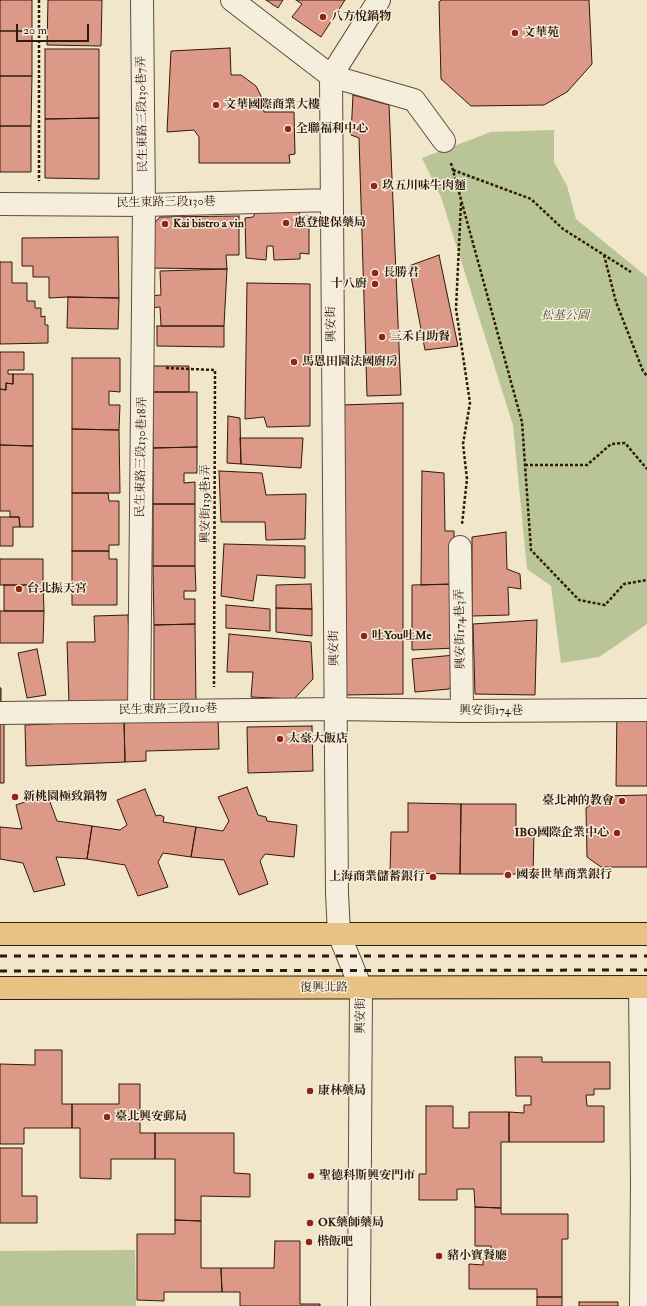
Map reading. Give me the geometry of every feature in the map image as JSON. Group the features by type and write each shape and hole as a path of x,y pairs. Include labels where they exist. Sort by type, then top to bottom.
{"main road":[{"path":"0,934 647,934"},
{"name":"復興北路","path":"0,988 643,987"}],"street":[{"name":"民生東路三段130巷7弄","path":"142,0 144,205"},
{"path":"232,0 331,76 414,100 444,141"},
{"path":"331,76 379,0"},
{"name":"興安街","path":"331,76 339,934 361,988 359,1306"},
{"name":"民生東路三段130巷","path":"0,204 144,205 331,200"},
{"name":"民生東路三段130巷18弄","path":"139,710 144,367 144,205"},
{"name":"興安街174巷3弄","path":"460,547 462,711"},
{"name":"民生東路三段110巷","path":"0,713 139,710 336,709"},
{"name":"興安街174巷","path":"336,709 462,711 647,710"},
{"path":"641,1306 644,1182 643,987"}],"path":[{"path":"39,0 39,204"},
{"path":"444,141 522,422 531,550 579,600 604,605 624,584 647,580"},
{"path":"453,170 531,199 563,228 631,272"},
{"path":"460,547 467,479 463,444 470,403 456,309 461,201"},
{"path":"604,255 616,302 643,371 647,376"},
{"name":"興安街139巷1弄","path":"144,367 216,370 214,710"},
{"path":"525,464 587,465 611,444 625,443 647,469"}],"green space":[{"name":"松基公園","path":"554,130 554,162 567,186 576,219 647,277 647,624 599,657 561,663 551,586 527,569 513,425 441,197 422,158 491,132"},
{"path":"135,1250 136,1306 0,1306 0,1251"}],"building":[{"path":"0,0 32,0 32,31 0,31"},
{"path":"48,0 102,0 101,46 47,45"},
{"path":"266,0 283,0 278,8"},
{"path":"296,0 345,0 321,37 292,17 302,4"},
{"name":"文華苑","path":"441,0 589,0 592,64 567,92 544,105 471,106 441,79 439,2"},
{"path":"0,31 32,31 32,76 0,76"},
{"name":"文華國際商業大樓","path":"230,48 231,75 241,75 256,86 262,98 264,112 294,112 295,154 289,155 290,163 199,163 199,137 194,130 167,132 171,51"},
{"path":"45,49 99,49 99,118 45,119"},
{"path":"0,76 32,76 31,126 0,126"},
{"path":"353,95 389,105 401,395 367,396 359,138 351,135"},
{"path":"99,118 99,179 45,178 45,119"},
{"path":"0,126 31,126 31,172 0,172"},
{"path":"300,210 299,216 309,216 309,254 300,253 300,259 274,260 273,246 267,246 266,260 246,258 245,218 253,217 256,212"},
{"path":"239,216 239,255 226,255 227,269 149,268 151,227 160,217"},
{"path":"118,237 119,298 49,298 49,277 33,277 33,266 22,266 22,238"},
{"path":"439,255 458,346 425,350 409,266"},
{"path":"0,262 12,262 12,283 27,283 27,301 35,301 35,308 41,308 41,317 45,316 45,325 48,325 48,343 0,344"},
{"path":"227,269 224,326 161,326 160,307 149,308 149,296 161,295 160,271"},
{"path":"247,283 310,284 310,426 267,427 264,417 245,419"},
{"path":"68,297 119,298 118,329 67,328"},
{"path":"157,326 224,326 224,347 157,346"},
{"path":"0,352 24,352 24,370 8,370 8,374 13,374 13,384 6,383 6,390 0,389"},
{"path":"72,358 120,358 120,392 109,391 109,405 120,405 119,430 72,429"},
{"path":"152,366 189,366 189,392 152,392"},
{"path":"13,374 33,374 33,446 0,445 0,389 6,390 6,383 13,384"},
{"path":"152,392 197,392 197,447 153,448"},
{"path":"403,403 403,694 344,695 341,405"},
{"path":"228,416 240,418 241,464 227,463"},
{"path":"72,429 119,430 120,493 72,493"},
{"path":"240,438 303,438 301,468 241,464"},
{"path":"0,445 33,446 33,527 20,527 19,517 10,517 10,511 0,511"},
{"path":"197,447 197,473 184,473 184,483 195,482 195,504 153,504 153,448"},
{"path":"219,471 262,473 266,495 306,494 305,539 266,540 265,522 221,522"},
{"path":"422,471 444,473 445,531 454,531 454,584 421,585"},
{"path":"72,493 108,493 109,501 119,501 119,545 109,545 109,551 72,551"},
{"path":"153,504 195,504 195,566 153,566"},
{"path":"0,517 19,517 20,527 13,527 13,546 0,546"},
{"path":"506,532 507,569 520,574 521,589 508,587 509,615 472,616 472,537"},
{"path":"224,544 305,546 305,578 257,575 253,601 221,596"},
{"path":"72,551 109,551 109,559 117,559 117,605 72,605"},
{"path":"0,559 43,559 43,585 0,585"},
{"path":"153,566 195,566 196,591 184,591 184,599 195,599 195,624 154,625"},
{"path":"311,584 312,609 276,608 276,585"},
{"path":"454,584 455,648 412,650 412,585"},
{"path":"4,585 43,585 44,611 4,611"},
{"path":"226,605 270,609 270,631 226,628"},
{"path":"276,608 312,609 312,636 276,632"},
{"path":"0,611 44,611 43,643 0,643"},
{"path":"128,615 131,701 69,703 67,642 95,642 94,616"},
{"path":"537,620 535,695 475,694 473,624"},
{"path":"195,624 196,705 154,705 154,625"},
{"path":"229,634 311,642 313,679 294,699 251,697 253,672 227,672"},
{"path":"37,649 46,695 27,698 18,653"},
{"path":"455,655 456,679 449,689 415,692 412,659"},
{"path":"1,688 1,706 0,706"},
{"path":"617,707 647,707 647,786 616,786"},
{"path":"0,717 4,717 4,783 0,783"},
{"path":"218,717 219,749 146,751 146,761 125,762 124,720"},
{"path":"124,720 125,762 26,766 25,725"},
{"name":"太豪大飯店","path":"312,726 313,771 248,773 247,727"},
{"path":"247,787 258,815 266,817 267,821 297,825 294,857 265,854 260,861 268,884 239,895 224,860 191,857 196,827 223,831 229,821 218,797"},
{"path":"145,789 156,816 160,815 164,817 163,822 196,827 191,857 163,853 158,862 168,887 138,896 125,865 87,859 92,826 120,830 127,825 117,800"},
{"path":"47,794 57,821 92,826 87,859 56,857 65,885 34,892 23,863 0,859 0,827 22,829 16,805"},
{"name":"IBO國際企業中心","path":"647,795 647,867 601,867 587,857 586,808 601,796"},
{"path":"408,803 461,804 460,874 390,873 391,832 408,832"},
{"path":"461,804 516,804 516,832 534,832 533,874 460,874"},
{"path":"35,1050 62,1050 62,1104 72,1104 72,1128 24,1128 24,1144 0,1144 0,1064 35,1065"},
{"path":"515,1057 542,1057 542,1062 610,1062 610,1089 594,1089 594,1095 586,1095 587,1106 604,1106 604,1142 509,1142 509,1112 524,1113 524,1105 531,1105 531,1096 516,1096"},
{"path":"119,1084 140,1084 140,1133 155,1133 155,1159 111,1159 111,1179 80,1178 80,1128 72,1128 72,1104 119,1104"},
{"path":"426,1106 453,1106 453,1128 469,1128 469,1112 509,1112 509,1142 501,1142 501,1208 475,1207 474,1189 457,1189 457,1200 419,1200 419,1174 426,1174"},
{"path":"155,1133 234,1133 234,1173 250,1174 250,1197 201,1196 201,1221 175,1220 175,1159 155,1159"},
{"path":"0,1148 22,1148 22,1196 37,1196 37,1223 0,1223"},
{"path":"475,1207 501,1208 501,1214 568,1214 568,1239 562,1239 562,1297 537,1297 537,1289 469,1289 469,1264 483,1265 483,1257 491,1257 491,1246 475,1246"},
{"path":"175,1220 201,1221 201,1268 221,1268 222,1292 164,1292 164,1301 137,1300 137,1234 175,1234"},
{"path":"275,1241 300,1241 300,1304 320,1304 320,1306 240,1306 240,1292 222,1292 221,1268 274,1268"},
{"path":"537,1297 562,1297 562,1306 537,1306"},
{"path":"579,1302 618,1302 618,1306 579,1306"}],"railway":[{"path":"0,956 647,956"},
{"path":"0,971 647,970"}],"place":[{"name":"八方悅鍋物","path":"323,17"},
{"name":"文華苑","path":"515,33"},
{"name":"文華國際商業大樓","path":"216,105"},
{"name":"全聯福利中心","path":"288,129"},
{"name":"玖五川味牛肉麵","path":"374,186"},
{"name":"惠登健保藥局","path":"286,223"},
{"name":"Kai bistro a vin","path":"165,224"},
{"name":"長勝君","path":"375,273"},
{"name":"十八廚","path":"375,284"},
{"name":"三禾自助餐","path":"382,337"},
{"name":"馬恩田園法國廚房","path":"294,362"},
{"name":"台北振天宮","path":"19,589"},
{"name":"吐You吐Me","path":"364,636"},
{"name":"太豪大飯店","path":"280,739"},
{"name":"新桃園極致鍋物","path":"15,797"},
{"name":"臺北神的教會","path":"622,801"},
{"name":"IBO國際企業中心","path":"617,833"},
{"name":"國泰世華商業銀行","path":"508,875"},
{"name":"上海商業儲蓄銀行","path":"433,877"},
{"name":"康林藥局","path":"310,1091"},
{"name":"臺北興安郵局","path":"107,1117"},
{"name":"聖德科斯興安門市","path":"311,1176"},
{"name":"OK藥師藥局","path":"310,1223"},
{"name":"楷飯吧","path":"309,1242"},
{"name":"豬小寶餐廳","path":"439,1256"}]}
